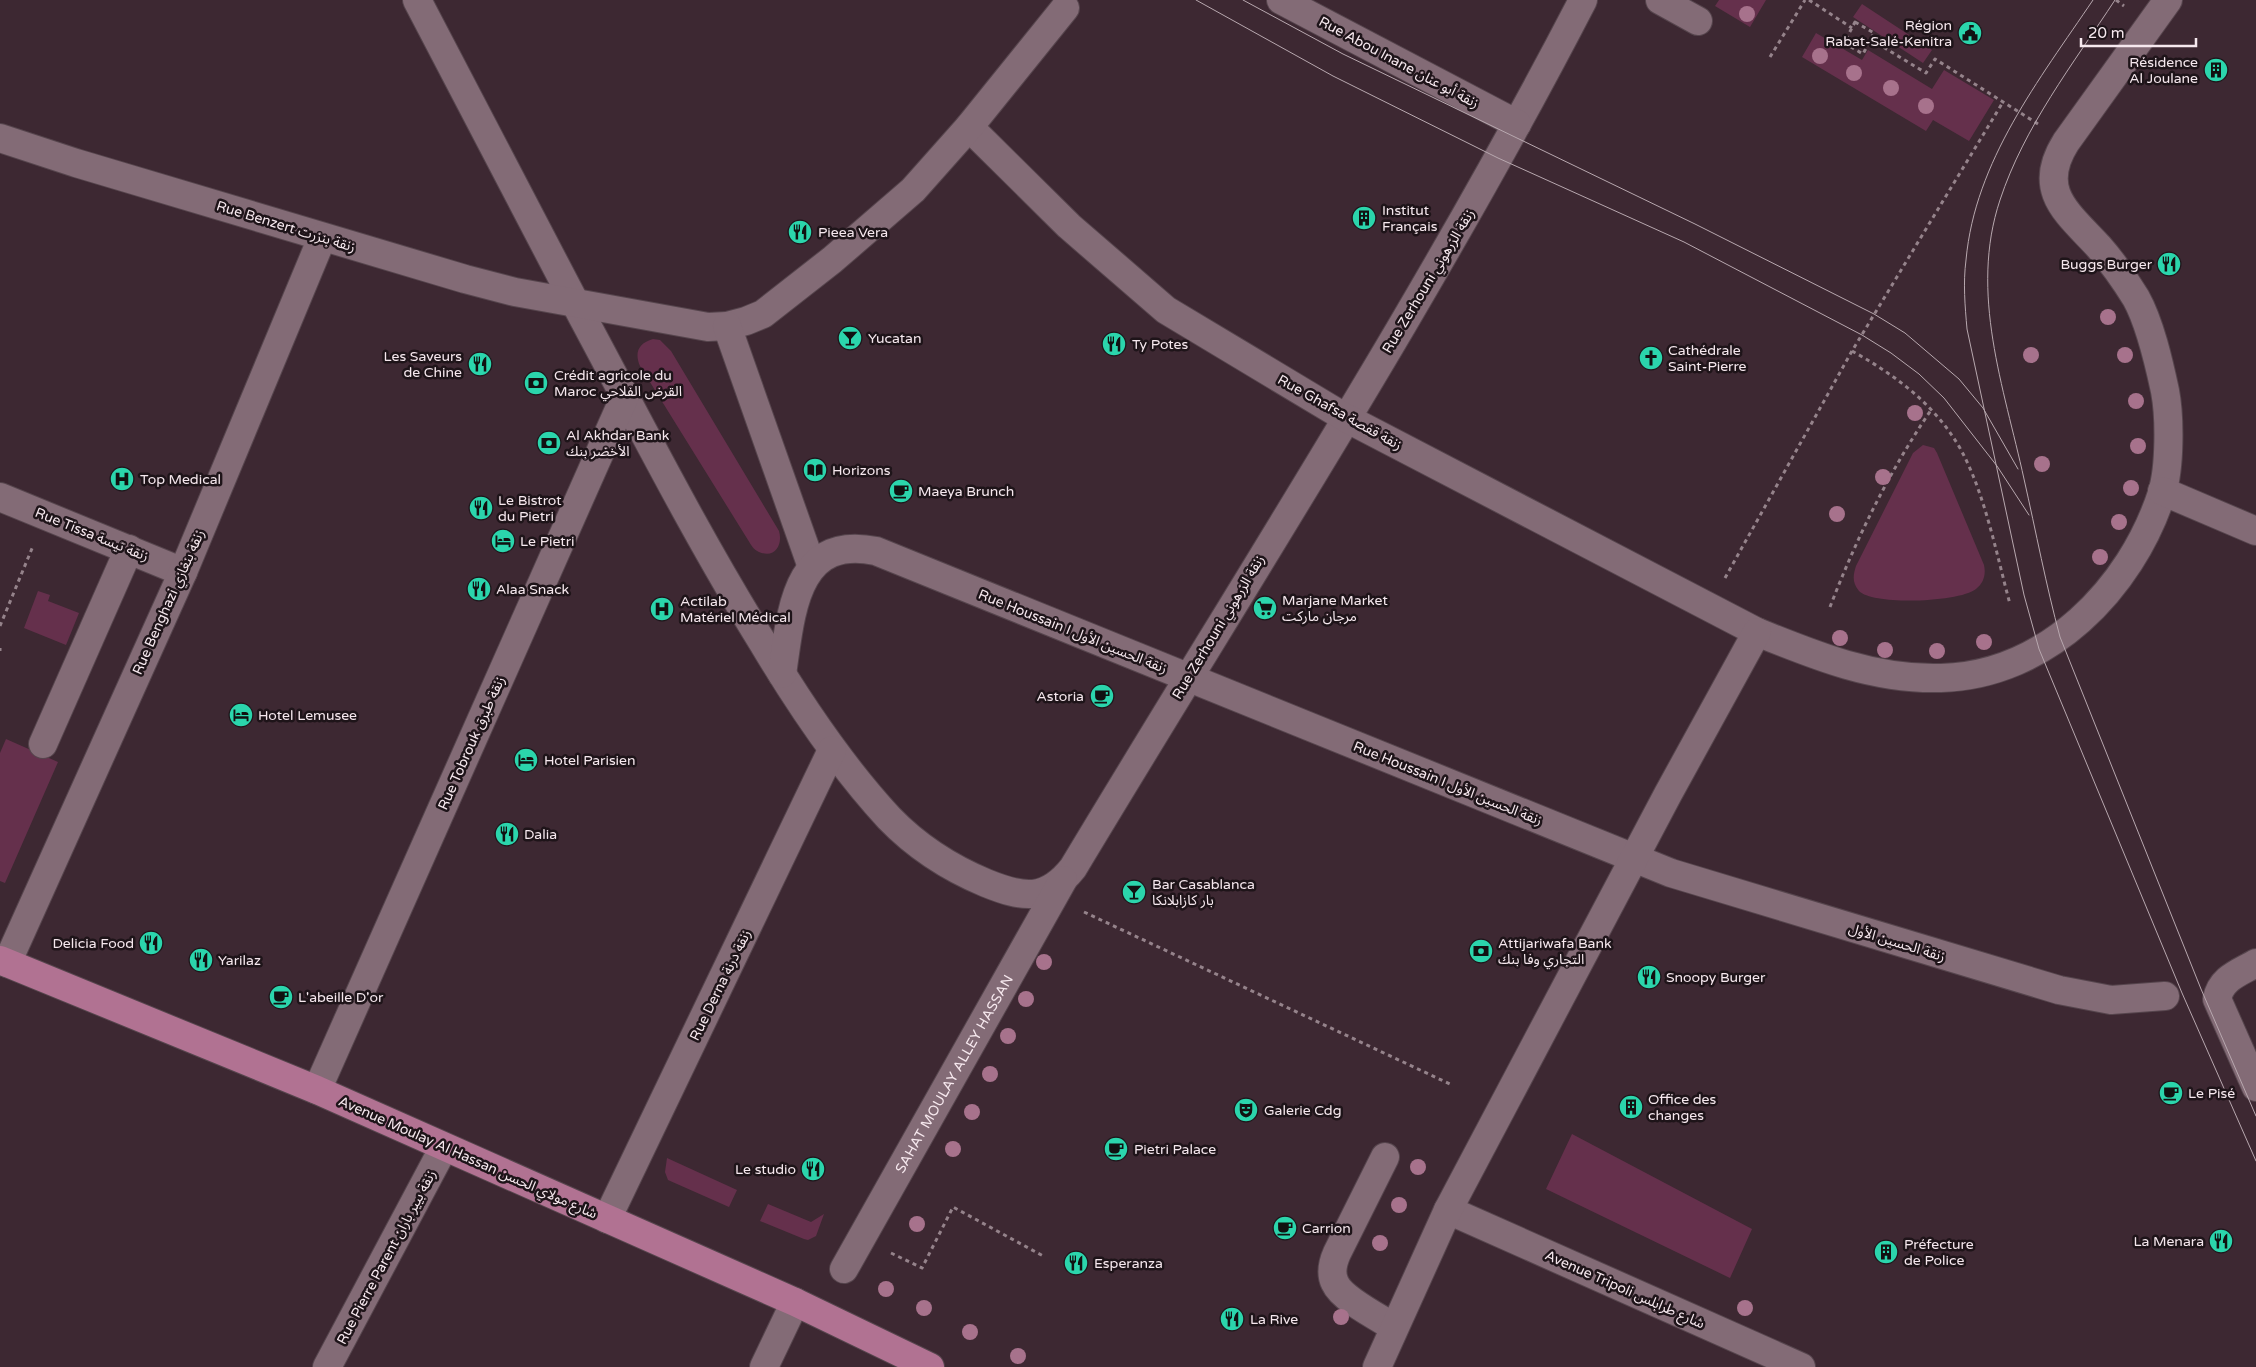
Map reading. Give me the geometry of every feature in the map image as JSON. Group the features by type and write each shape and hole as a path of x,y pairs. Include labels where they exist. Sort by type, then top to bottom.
{"main road":[{"name":"Avenue Moulay Al Hassan شارع مولاي الحسن","path":"4,962 317,1090 796,1302 930,1367"}],"street":[{"name":"Rue Zerhouni زنقة الزرهوني","path":"417,0 674,490 726,583 832,750 890,819 915,841 942,861 972,877 1018,894 1034,894 1058,889 1073,868 1346,418 1480,192 1529,104 1583,0"},
{"name":"Rue Abou Inane زنقة أبو عنان","path":"1281,0 1517,124"},
{"path":"1660,0 1698,21"},
{"name":"Rue Ghafsa زنقة قفصة","path":"969,127 1069,226 1166,310 1346,418 1757,632 1813,655 1857,668 1900,676 1942,678 1984,671 2025,657 2053,641 2087,614 2122,573 2146,531 2162,491 2168,444 2165,393 2152,340 2137,300 2114,265 2062,207 2054,186 2053,174 2055,163 2066,142 2168,0"},
{"name":"Rue Benzert زنقة بنزرت","path":"0,138 322,238 516,292 708,326 727,326 763,314 832,260 913,190 969,127 1065,8"},
{"name":"Rue Benghazi زنقة بنغازي","path":"4,962 182,572 322,238"},
{"path":"727,326 812,567"},
{"name":"Rue Tobrouk زنقة طبرق","path":"317,1090 625,396"},
{"path":"2162,491 2256,531"},
{"name":"Rue Tissa زنقة تيسة","path":"0,496 182,572"},
{"name":"Rue Houssain I زنقة الحسين الأول","path":"782,674 801,581 812,567 825,556 841,549 859,547 876,551 1634,859"},
{"path":"43,744 129,549"},
{"path":"1377,1367 1448,1210 1757,632"},
{"name":"Rue Derna زنقة درنة","path":"607,1219 832,750"},
{"name":"زنقة الحسين الأول","path":"1634,859 1671,874 2026,981 2094,998 2129,1000 2165,996"},
{"name":"SAHAT MOULAY ALLEY HASSAN","path":"844,1269 1058,889"},
{"path":"2256,963 2226,980 2218,992 2219,1006 2256,1087"},
{"name":"Rue Pierre Parent زنقة بيير باران","path":"327,1367 444,1147"},
{"path":"1385,1157 1337,1252 1333,1262 1333,1273 1335,1283 1343,1292 1394,1327"},
{"name":"Avenue Tripoli شارع طرابلس","path":"1448,1210 1801,1367"},
{"path":"764,1367 796,1302"}],"path":[{"path":"1770,57 1807,0 1852,28"},
{"path":"1855,22 1874,33 1870,39 1862,54 1844,44 1855,22"},
{"path":"1709,607 1852,351 2003,102 1935,59 1926,73 1870,39"},
{"path":"1852,351 1881,367 1901,382 1932,410 1952,435 1972,475 1987,517 2010,604"},
{"path":"1830,607 1847,564 1885,484 1932,410"},
{"path":"0,626 34,544"},
{"path":"1058,889 1452,1085"},
{"path":"886,1260 890,1252 922,1268 953,1208 1045,1257"}],"shaded area":[{"path":"1719,0 1766,0 1750,27 1715,6"},
{"path":"1862,4 1932,50 1923,63 1853,17"},
{"path":"1816,33 1862,60 1868,50 1932,89 1944,70 1994,100 1969,141 1933,120 1926,131 1802,57"},
{"path":"653,339 660,340 671,351 779,531 779,546 773,552 765,554 759,552 751,545 640,366 638,361 639,349 644,343"},
{"path":"1923,445 1934,448 1937,453 1984,565 1984,578 1976,589 1953,597 1917,601 1881,599 1868,596 1859,591 1855,585 1856,566 1913,453"},
{"path":"38,591 50,595 48,601 79,613 66,645 24,628"},
{"path":"6,739 58,762 5,883 0,881 0,753"},
{"path":"1572,1134 1752,1229 1730,1278 1546,1189"},
{"path":"667,1158 737,1190 729,1207 668,1180 665,1172"},
{"path":"768,1204 811,1222 824,1214 816,1236 808,1240 804,1239 760,1221"}],"tram line":[{"path":"1196,0 1333,76 1498,158 1684,242 1862,335 1891,353 1919,374 1944,398 1997,466 2029,515"},
{"path":"1243,0 1343,54 1695,224 1874,314 1905,333 1959,379 1983,408 2018,469"},
{"path":"2093,0 2031,91 1996,155 1982,189 1972,224 1965,269 1964,286 1967,329 2024,595 2039,649 2182,993 2256,1161"},
{"path":"2115,0 2066,72 2036,122 2022,147 2000,200 1991,235 1988,270 1993,340 1999,375 2060,637 2201,989 2256,1116"}],"place":[{"name":"Région Rabat-Salé-Kenitra","path":"1970,33"},
{"name":"Résidence Al Joulane","path":"2216,70"},
{"name":"Institut Français","path":"1364,218"},
{"name":"Pieea Vera","path":"800,232"},
{"name":"Buggs Burger","path":"2169,264"},
{"name":"Yucatan","path":"850,338"},
{"name":"Ty Potes","path":"1114,344"},
{"name":"Cathédrale Saint-Pierre","path":"1651,358"},
{"name":"Les Saveurs de Chine","path":"480,364"},
{"name":"Crédit agricole du Maroc القرض الفلاحي","path":"536,383"},
{"name":"Al Akhdar Bank الأخضر بنك","path":"549,443"},
{"name":"Horizons","path":"815,470"},
{"name":"Top Medical","path":"122,479"},
{"name":"Maeya Brunch","path":"901,491"},
{"name":"Le Bistrot du Pietri","path":"481,508"},
{"name":"Le Pietri","path":"503,541"},
{"name":"Alaa Snack","path":"479,589"},
{"name":"Marjane Market مرجان ماركت","path":"1265,608"},
{"name":"Actilab Matériel Médical","path":"662,609"},
{"name":"Astoria","path":"1102,696"},
{"name":"Hotel Lemusee","path":"241,715"},
{"name":"Hotel Parisien","path":"526,760"},
{"name":"Dalia","path":"507,834"},
{"name":"Bar Casablanca بار كازابلانكا","path":"1134,892"},
{"name":"Delicia Food","path":"151,943"},
{"name":"Attijariwafa Bank التجاري وفا بنك","path":"1481,951"},
{"name":"Yarilaz","path":"201,960"},
{"name":"Snoopy Burger","path":"1649,977"},
{"name":"L'abeille D'or","path":"281,997"},
{"name":"Le Pisé","path":"2171,1093"},
{"name":"Office des changes","path":"1631,1107"},
{"name":"Galerie Cdg","path":"1246,1110"},
{"name":"Pietri Palace","path":"1116,1149"},
{"name":"Le studio","path":"813,1169"},
{"name":"Carrion","path":"1285,1228"},
{"name":"La Menara","path":"2221,1241"},
{"name":"Préfecture de Police","path":"1886,1252"},
{"name":"Esperanza","path":"1076,1263"},
{"name":"La Rive","path":"1232,1319"}]}
